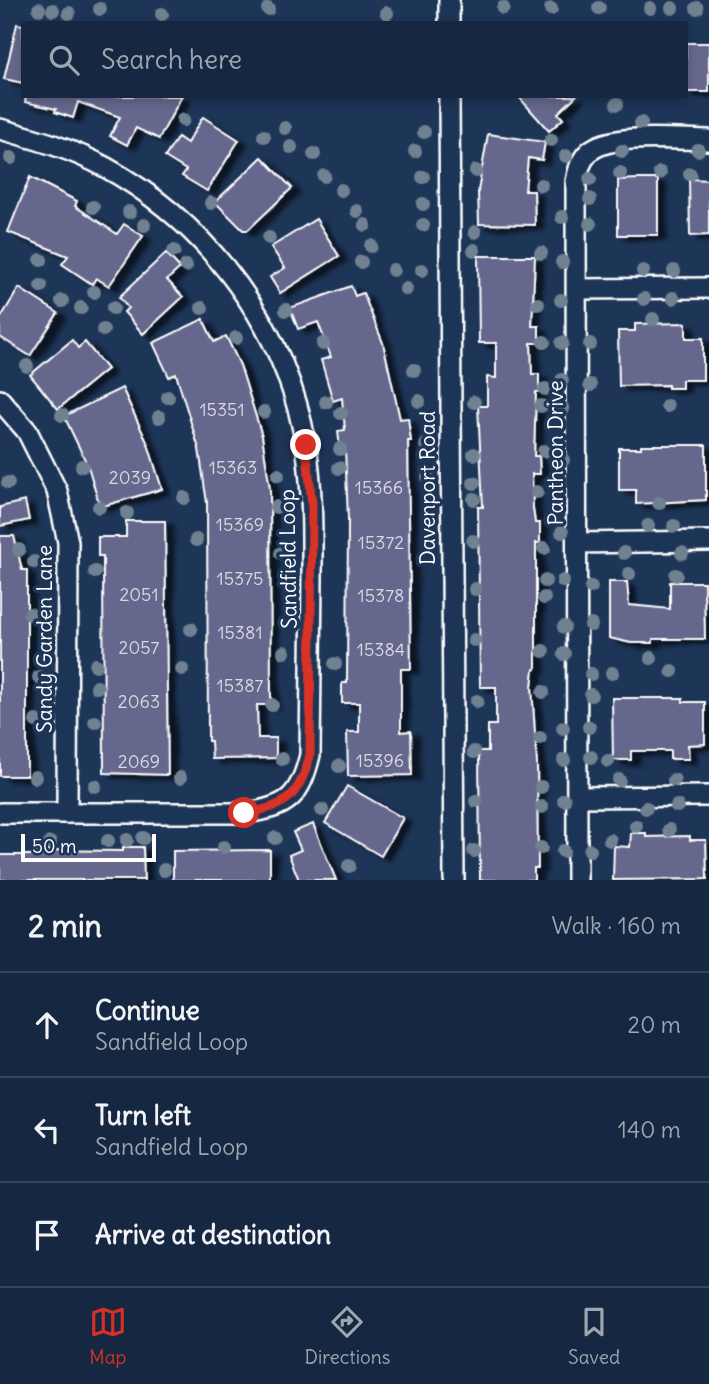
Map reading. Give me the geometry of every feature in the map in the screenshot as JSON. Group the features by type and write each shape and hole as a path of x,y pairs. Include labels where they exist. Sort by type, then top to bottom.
{"street":[{"path":"449,0 449,21"},
{"name":"Davenport Road","path":"449,98 453,880"},
{"name":"Sandfield Loop","path":"0,129 50,143 105,167 167,208 206,246 251,300 289,380 306,445 310,480 310,755 302,786 284,802 265,810 0,813"},
{"name":"Pantheon Drive","path":"577,880 576,183 580,163 590,150 611,140 709,140"},
{"path":"577,289 709,288"},
{"name":"Sandy Garden Lane","path":"0,400 27,431 57,491 68,542 67,813"},
{"path":"577,543 709,541"},
{"path":"577,797 709,796"}],"building":[{"path":"17,24 21,25 21,83 4,79"},
{"path":"688,43 709,43 709,92 688,92"},
{"path":"26,98 181,98 159,139 136,128 127,145 110,136 120,117 78,102 73,118 55,112 56,109 25,102"},
{"path":"520,98 574,98 558,113 563,119 549,131"},
{"path":"203,117 239,140 207,191 182,176 186,170 165,157 178,137 187,143"},
{"path":"488,134 545,142 542,160 528,158 525,191 534,191 535,225 479,224 478,191"},
{"path":"262,157 292,188 248,230 243,230 215,202"},
{"path":"30,177 77,201 75,206 117,234 124,224 143,236 109,286 96,278 92,284 62,264 68,256 8,232"},
{"path":"658,179 658,235 618,235 618,180"},
{"path":"689,179 709,180 709,235 690,236"},
{"path":"316,219 339,256 280,293 270,277 285,268 271,247"},
{"path":"166,253 180,268 167,280 183,297 143,334 124,312 128,308 119,297"},
{"path":"478,256 535,256 532,326 539,326 539,343 531,343 532,374 539,374 534,456 539,456 540,474 532,474 533,508 535,523 540,523 540,543 536,543 536,669 532,687 537,764 538,868 534,868 534,880 480,880 479,751 488,751 488,725 496,725 496,687 480,687 478,507 483,507 478,406 487,406 487,377 496,378 496,343 479,343"},
{"path":"351,286 355,296 363,293 383,343 400,419 408,418 411,441 408,441 411,669 401,669 401,732 411,731 412,775 348,776 347,732 359,732 359,703 342,703 342,683 347,683 348,519 345,449 340,449 338,431 345,430 342,398 333,401 321,360 331,357 318,322 298,329 290,308"},
{"path":"19,288 58,313 30,356 0,337 0,319"},
{"path":"203,319 214,342 226,336 240,365 262,436 270,489 271,705 257,705 258,738 276,738 276,758 212,759 211,741 208,741 207,503 199,449 176,374 169,377 153,343"},
{"path":"686,323 686,338 703,338 703,380 682,380 682,388 668,388 668,385 619,386 618,331 635,331 635,324"},
{"path":"72,340 78,348 85,342 107,369 58,409 30,375"},
{"path":"122,388 148,444 162,489 100,507 88,466 64,416"},
{"path":"641,445 706,445 706,500 636,504 636,490 619,490 619,448 641,448"},
{"path":"25,501 29,520 0,526 0,507"},
{"path":"126,521 165,521 168,775 104,773 103,556 98,556 98,537 126,537"},
{"path":"0,536 14,536 22,570 27,570 27,776 0,776"},
{"path":"609,582 627,582 629,605 670,609 670,582 704,582 705,639 653,639 653,643 631,643 609,638"},
{"path":"612,698 683,698 683,702 705,702 705,744 688,745 689,759 670,759 670,751 631,751 631,760 613,760"},
{"path":"347,786 403,818 381,856 325,823"},
{"path":"313,824 336,880 299,880 289,855 301,850 293,832"},
{"path":"631,833 646,833 646,837 690,836 690,840 706,840 707,879 613,880 614,846 630,847"},
{"path":"123,847 143,847 144,880 0,880 0,855 34,855 34,850 123,851"},
{"path":"270,850 270,880 173,880 173,851"}],"route":[{"path":"244,813 265,810 284,802 302,786 310,755 312,504 306,445"}]}
